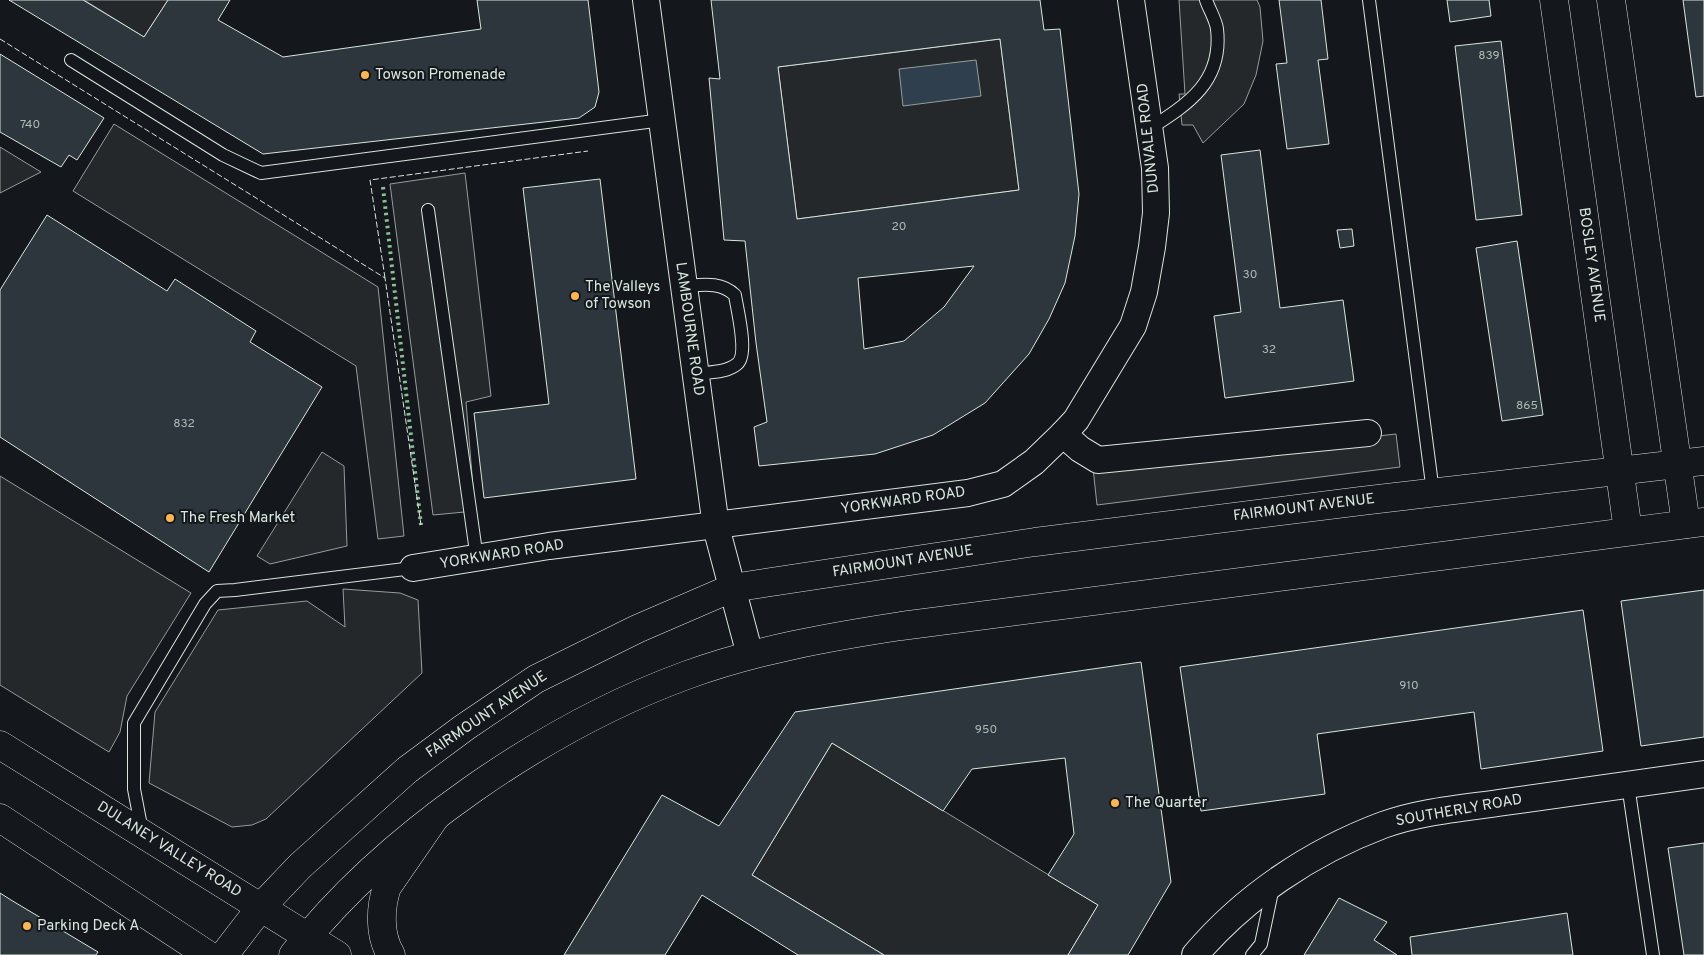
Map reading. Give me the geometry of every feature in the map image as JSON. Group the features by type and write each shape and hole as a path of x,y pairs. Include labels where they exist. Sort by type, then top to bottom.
{"main road":[{"name":"BOSLEY AVENUE","path":"1554,0 1628,531"},
{"path":"300,946 357,884 436,816 516,760 622,701 687,674 750,655 828,638 910,624 1695,523 1691,463 1610,0"},
{"name":"FAIRMOUNT AVENUE","path":"224,955 261,907 300,866 407,770 473,722 536,679 637,629 732,588 1035,542 1433,492 1691,463"},
{"name":"DULANEY VALLEY ROAD","path":"0,745 261,907 300,946 338,955"},
{"path":"391,955 383,935 382,911 387,887 436,816"},
{"path":"0,818 208,955"}],"street":[{"name":"LAMBOURNE ROAD","path":"646,0 716,527 750,655"},
{"name":"DUNVALE ROAD","path":"1063,434 1076,420 1120,350 1133,326 1144,292 1156,213 1155,168 1131,0"},
{"path":"1063,434 1080,449 1098,460 1368,433"},
{"name":"YORKWARD ROAD","path":"413,568 549,546 716,527 968,493 1003,484 1034,462 1063,434"},
{"name":"SOUTHERLY ROAD","path":"1194,955 1212,934 1256,896 1340,842 1384,824 1432,813 1704,774"}],"lane":[{"path":"1150,129 1188,104 1206,83 1216,56 1217,28 1206,0"},
{"path":"1369,0 1433,492"},
{"path":"71,60 223,155 261,173 662,120"},
{"path":"428,210 477,559"},
{"path":"683,286 715,284 730,290 735,295 743,347 742,357 738,363 723,371 695,374"},
{"path":"143,834 134,789 134,723 205,604 216,591 413,568"},
{"path":"1628,785 1653,955"},
{"path":"1252,955 1262,944 1274,884"}],"shaded area":[{"path":"84,0 168,0 144,37"},
{"path":"1179,0 1257,0 1260,7 1263,41 1256,75 1244,104 1203,143 1193,125 1182,125 1179,94 1185,94"},
{"path":"1000,39 1019,190 797,219 778,67"},
{"path":"114,124 378,287 404,536 378,539 356,366 73,191"},
{"path":"0,147 41,172 0,193"},
{"path":"465,173 491,396 466,402 475,511 433,515 390,184"},
{"path":"1396,434 1400,467 1097,505 1093,468"},
{"path":"322,452 344,466 347,546 270,564 257,556"},
{"path":"0,476 191,593 127,696 120,732 109,752 0,685"},
{"path":"343,589 400,593 418,600 422,673 266,819 252,825 232,827 149,783 155,712 218,610 307,601 345,627"},
{"path":"832,743 1098,905 1068,955 884,955 752,875"}],"water":[{"path":"976,60 981,96 903,106 899,69"}],"building":[{"name":"Towson Promenade","path":"9,0 83,0 144,37 168,0 230,0 218,20 283,57 481,29 477,0 588,0 599,92 595,107 579,118 263,154"},
{"path":"711,0 1040,0 1044,30 1060,29 1079,194 1075,236 1065,283 1049,319 1029,354 985,403 933,435 875,454 759,466 754,427 767,422 745,241 724,240 709,78 720,79","holes":["1000,39 1019,190 797,219 778,67","974,266 944,307 904,341 864,349 858,278"]},
{"path":"1279,0 1321,0 1328,59 1318,60 1329,144 1287,149 1276,64 1287,63"},
{"path":"1447,0 1489,0 1491,16 1450,22"},
{"path":"1683,0 1704,0 1704,96 1696,97"},
{"path":"1501,41 1522,215 1476,220 1455,46"},
{"path":"0,54 104,118 77,160 69,155 61,167 0,132"},
{"path":"1260,150 1280,308 1343,300 1354,381 1225,398 1214,316 1241,312 1221,155"},
{"name":"The Valleys of Towson","path":"600,179 636,479 484,498 474,413 549,404 523,188"},
{"path":"47,215 167,291 175,279 256,331 250,342 322,387 209,572 0,437 0,290"},
{"path":"1352,229 1354,246 1340,248 1337,230"},
{"path":"1517,241 1543,415 1502,421 1476,248"},
{"path":"1704,590 1704,737 1641,746 1621,601"},
{"path":"1583,610 1603,751 1481,769 1474,712 1317,734 1325,794 1201,811 1180,667"},
{"name":"The Quarter","path":"1141,662 1171,882 1128,955 1068,955 1098,905 1048,875 1074,834 1065,758 972,769 943,811 832,743 752,875 884,955 798,955 702,895 665,955 564,955 662,795 719,826 795,712"},
{"path":"1704,843 1704,955 1684,955 1668,848"},
{"name":"Parking Deck A","path":"0,893 98,952 96,955 0,955"},
{"path":"1339,898 1387,922 1374,940 1397,955 1304,955"},
{"path":"1567,913 1573,955 1412,955 1410,937"}],"hedge":[{"path":"383,187 421,525"}],"fence":[{"path":"0,39 385,278 421,525"},
{"path":"385,278 370,180 588,151"}],"place":[{"name":"Towson Promenade","path":"365,75"},
{"name":"The Valleys of Towson","path":"575,296"},
{"name":"The Fresh Market","path":"170,518"},
{"name":"The Quarter","path":"1115,803"},
{"name":"Parking Deck A","path":"27,926"}]}
